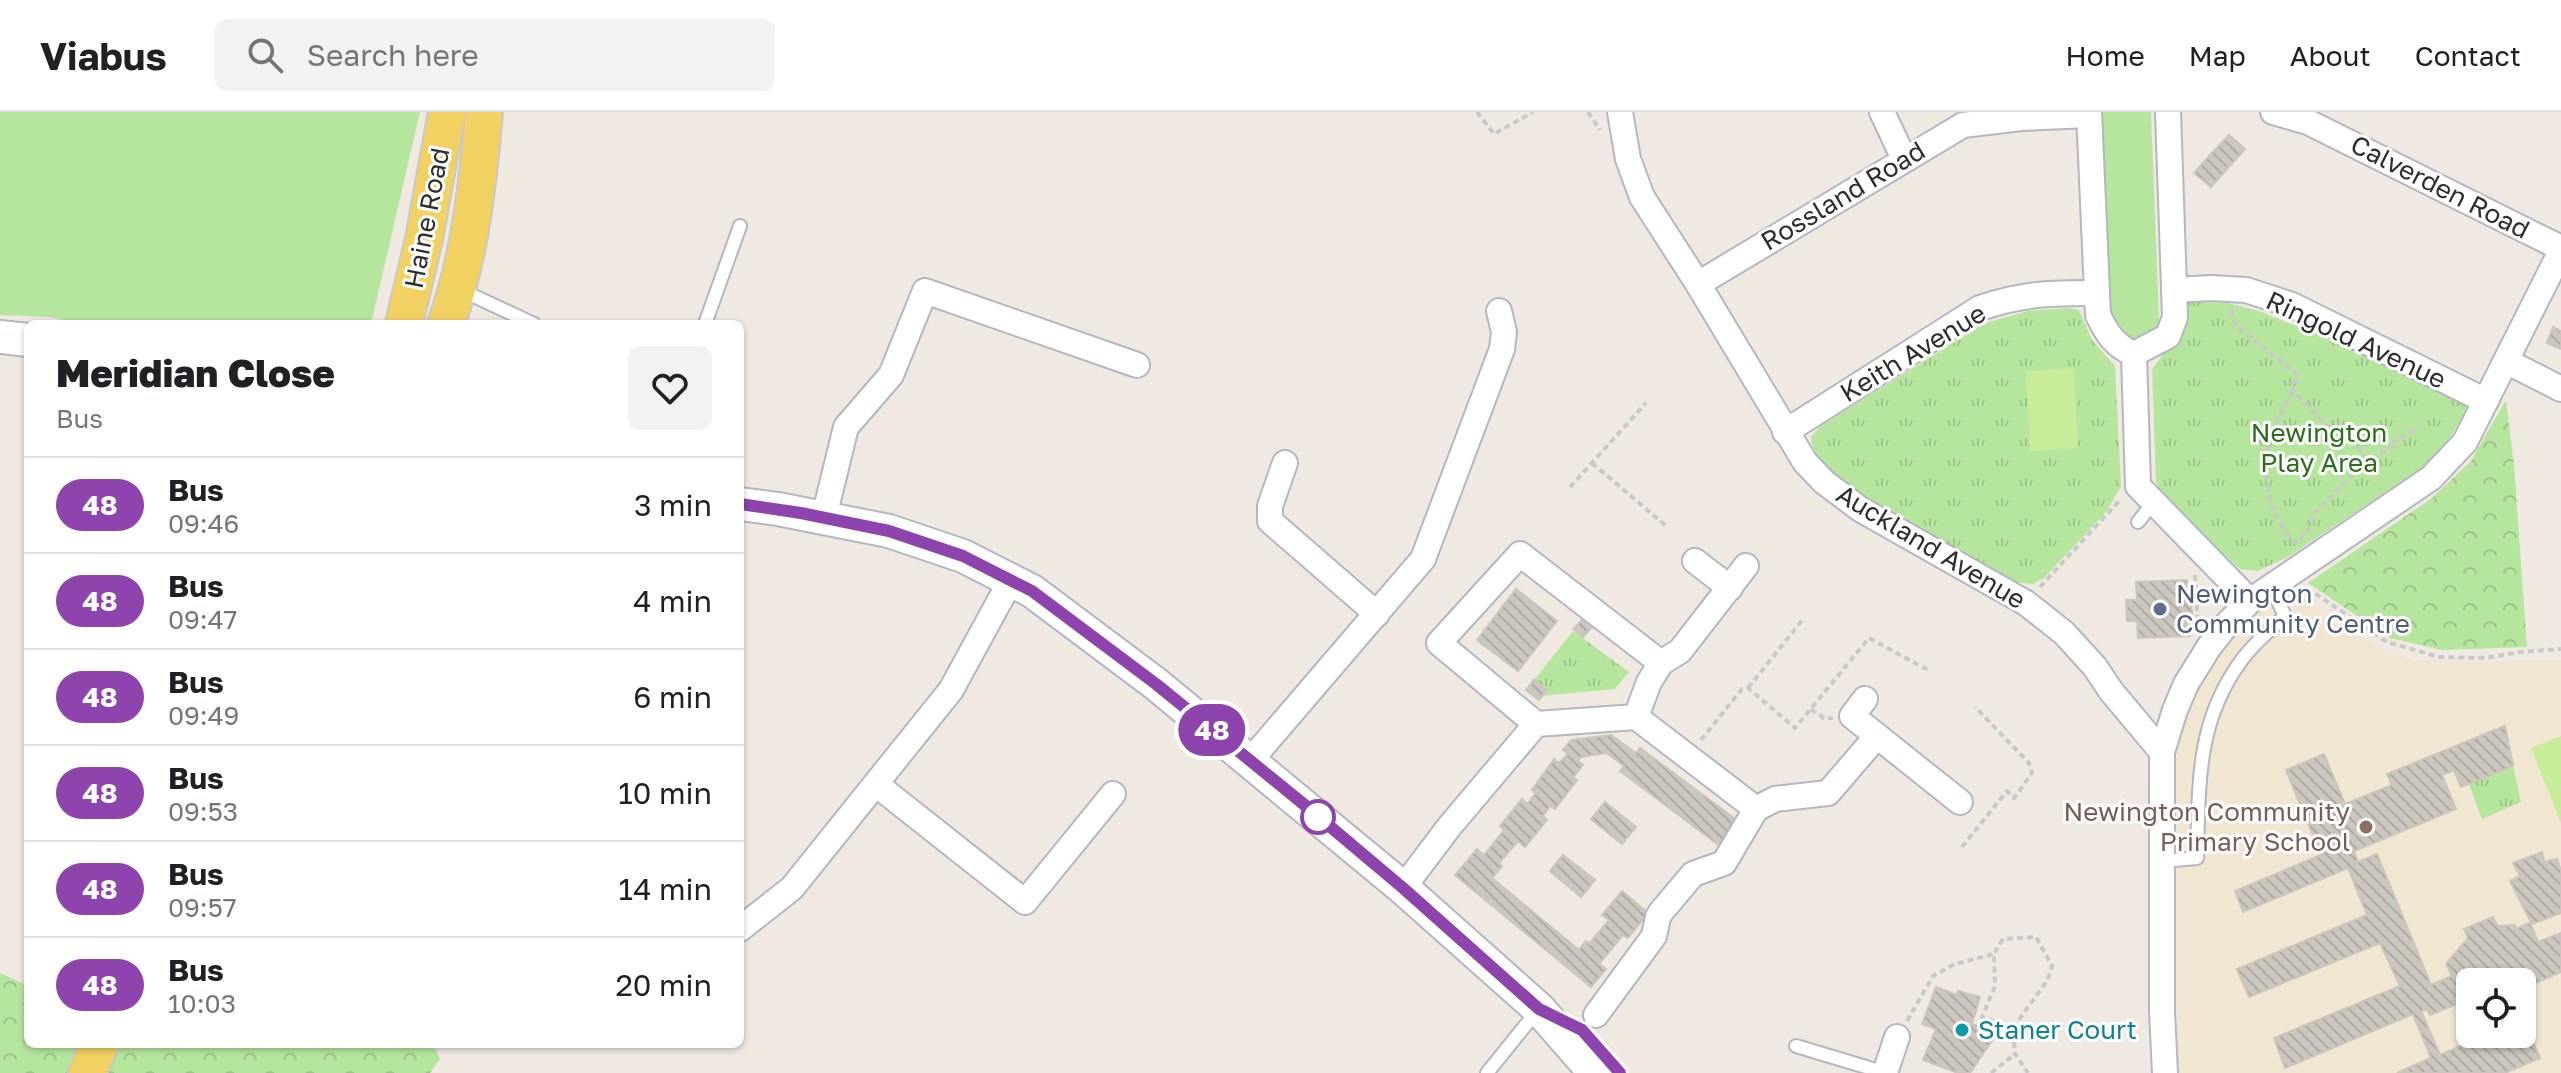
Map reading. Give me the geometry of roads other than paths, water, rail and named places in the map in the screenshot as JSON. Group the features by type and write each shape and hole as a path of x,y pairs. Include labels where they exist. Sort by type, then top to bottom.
{"main road":[{"name":"Haine Road","path":"405,320 424,239 447,112"},
{"name":"Haine Road","path":"447,320 458,289 473,209 484,112"},
{"path":"0,337 24,340"},
{"path":"744,505 824,517 927,542 1032,591 1156,684 1403,888 1539,1009 1595,1073"},
{"path":"1539,1009 1582,1030 1620,1073"},
{"path":"87,1073 98,1048"}],"street":[{"name":"Auckland Avenue","path":"1620,112 1628,159 1642,197 1698,284 1785,432 1815,472 1860,509 2026,603 2064,633 2162,752"},
{"path":"1882,112 1904,159"},
{"name":"Calverden Road","path":"2273,112 2308,122 2561,250"},
{"path":"2134,354 2168,336 2175,317 2176,113"},
{"name":"Rossland Road","path":"1698,284 1963,125 2089,114"},
{"path":"2089,114 2098,315 2108,335 2122,349 2134,354"},
{"path":"2165,1073 2162,1011 2162,752 2175,710 2200,661 2227,624 2250,601 2280,581 2305,551 2431,478 2449,462 2465,442 2561,250"},
{"name":"Ringold Avenue","path":"2175,290 2246,290 2292,305 2486,401"},
{"path":"824,517 846,427 891,375 925,291 1137,365"},
{"name":"Keith Avenue","path":"1785,432 1980,308 2014,297 2097,293"},
{"path":"1250,761 1423,559 1502,349 1504,332 1499,311"},
{"path":"2134,354 2146,494 2250,601"},
{"path":"2506,361 2561,389"},
{"path":"1285,463 1270,506 1270,521 1377,614"},
{"path":"1661,663 1520,554 1439,643 1536,724 1636,717 1756,809"},
{"path":"1695,561 1730,588"},
{"path":"1636,717 1649,682 1661,663 1680,651 1746,566"},
{"path":"744,926 792,888 951,690 1011,580"},
{"path":"1865,699 1852,716 1960,802"},
{"path":"1403,888 1449,827 1536,724"},
{"path":"1596,1015 1654,936 1661,912 1693,874 1724,863 1756,809 1775,799 1828,793 1877,736"},
{"path":"877,785 1025,902 1113,794"},
{"path":"1886,1073 1897,1037"}],"lane":[{"path":"706,320 740,226"},
{"path":"458,289 526,320"},
{"path":"2138,522 2146,494"},
{"path":"2163,861 2197,858 2197,790 2203,745 2219,695 2243,658 2285,616 2280,581"},
{"path":"1487,1073 1539,1009"},
{"path":"1796,1046 1886,1073"}],"place":[{"name":"Newington Community Centre","path":"2160,609"},
{"name":"Newington Community Primary School","path":"2366,827"},
{"name":"Staner Court","path":"1962,1030"}],"park label":[{"name":"Newington Play Area","path":"2319,448"}]}
